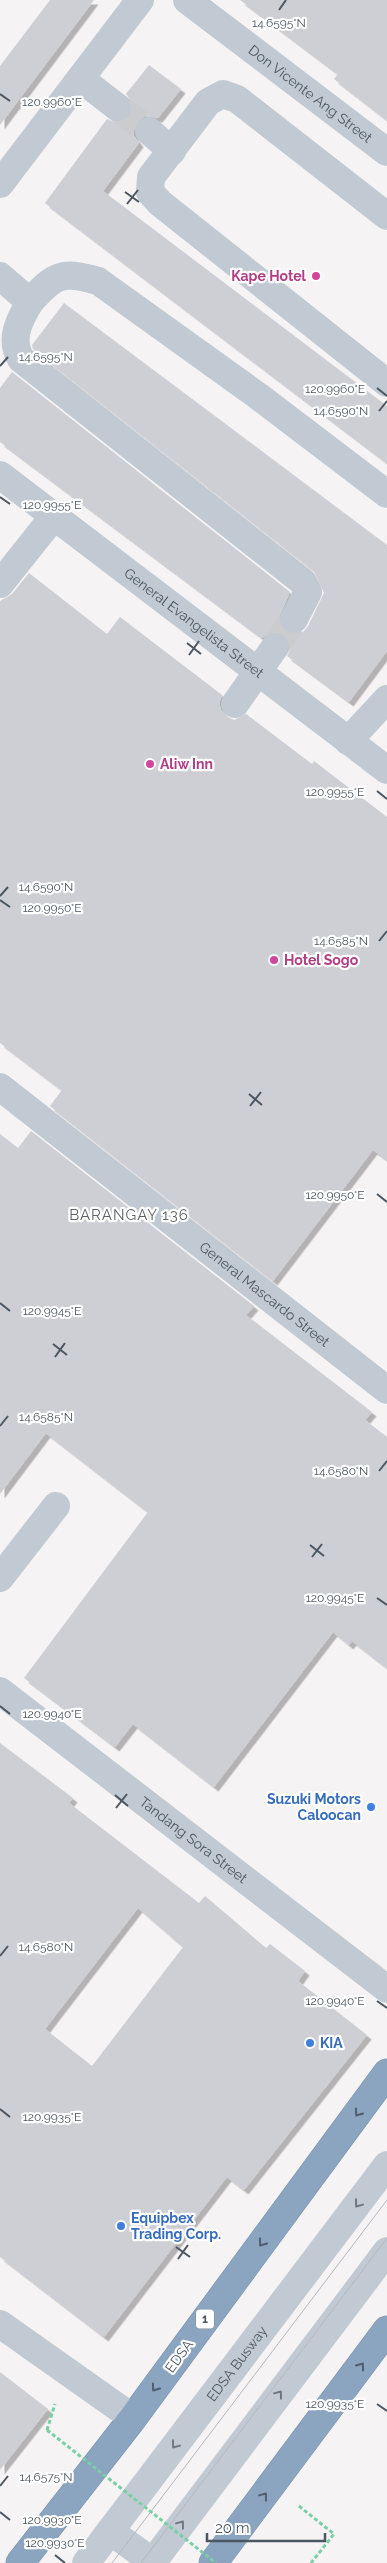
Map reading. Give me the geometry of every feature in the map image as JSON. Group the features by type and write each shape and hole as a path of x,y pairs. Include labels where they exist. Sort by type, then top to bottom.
{"highway":[{"name":"EDSA","path":"20,2563 133,2418 387,2073"},
{"path":"215,2563 387,2330"}],"street":[{"path":"0,184 140,0"},
{"name":"Don Vicente Ang Street","path":"186,0 387,152"},
{"path":"81,79 117,107"},
{"path":"387,216 238,99 223,94 208,102 151,177 150,192 160,203 387,383"},
{"path":"149,131 172,151"},
{"path":"294,619 308,592 303,582 21,359 15,350 15,339 20,317 30,302 48,281 74,273 98,281 258,396 387,494"},
{"path":"0,276 30,302"},
{"name":"General Evangelista Street","path":"0,475 387,770"},
{"path":"0,584 54,516"},
{"path":"235,704 274,647"},
{"path":"348,741 387,699"},
{"name":"General Mascardo Street","path":"0,1087 387,1390"},
{"path":"0,1578 56,1506"},
{"name":"Tandang Sora Street","path":"0,1691 387,1989"},
{"name":"EDSA Busway","path":"86,2563 387,2165"},
{"path":"110,2531 152,2562 387,2250"},
{"path":"0,2324 133,2418"}],"path":[{"path":"47,2430 215,2563"},
{"path":"273,2485 334,2534 311,2563"}],"building":[{"path":"50,0 94,0 0,125 0,66"},
{"path":"240,0 387,0 387,120 334,79 338,74"},
{"name":"Kape Hotel","path":"149,65 181,89 158,118 144,116 137,121 134,128 134,136 139,143 103,191 387,406 387,463 45,203 107,119 114,122 122,122 130,116 132,102 126,94"},
{"path":"64,303 387,545 387,651 349,702 287,656 291,648 289,641 284,635 276,631 262,638 0,442 0,388 12,372 290,592 278,619 286,633 295,635 303,632 308,626 324,593 313,570 33,349 32,345"},
{"path":"29,573 107,634 120,617 222,695 219,703 221,710 226,716 234,720 246,714 312,764 314,761 387,817 387,1160 373,1150 273,1281 50,1106 62,1090 0,1043 0,601 12,594"},
{"path":"31,1131 254,1306 246,1315 372,1412 365,1420 387,1437 387,1668 352,1641 349,1645 333,1632 214,1787 133,1724 115,1747 24,1678 148,1512 46,1433 0,1494 0,1134 18,1148"},
{"path":"0,1743 73,1798 69,1803 199,1903 205,1896 266,1948 270,1944 305,1971 298,1981 367,2035 244,2190 227,2177 104,2337 0,2257","holes":["138,1908 183,1947 92,2066 45,2029"]},
{"path":"0,2372 48,2409 0,2470"}],"tunnel":[{"path":"117,107 149,131"},
{"path":"275,647 294,619"}],"tram line":[{"path":"112,2563 387,2200"},
{"path":"141,2563 387,2238"}],"place":[{"name":"Kape Hotel","path":"316,276"},
{"name":"Aliw Inn","path":"150,764"},
{"name":"Hotel Sogo","path":"274,960"},
{"name":"Suzuki Motors Caloocan","path":"371,1807"},
{"name":"KIA","path":"310,2043"},
{"name":"Equipbex Trading Corp.","path":"121,2226"}],"district":[{"name":"BARANGAY 136","path":"129,1215"}]}
